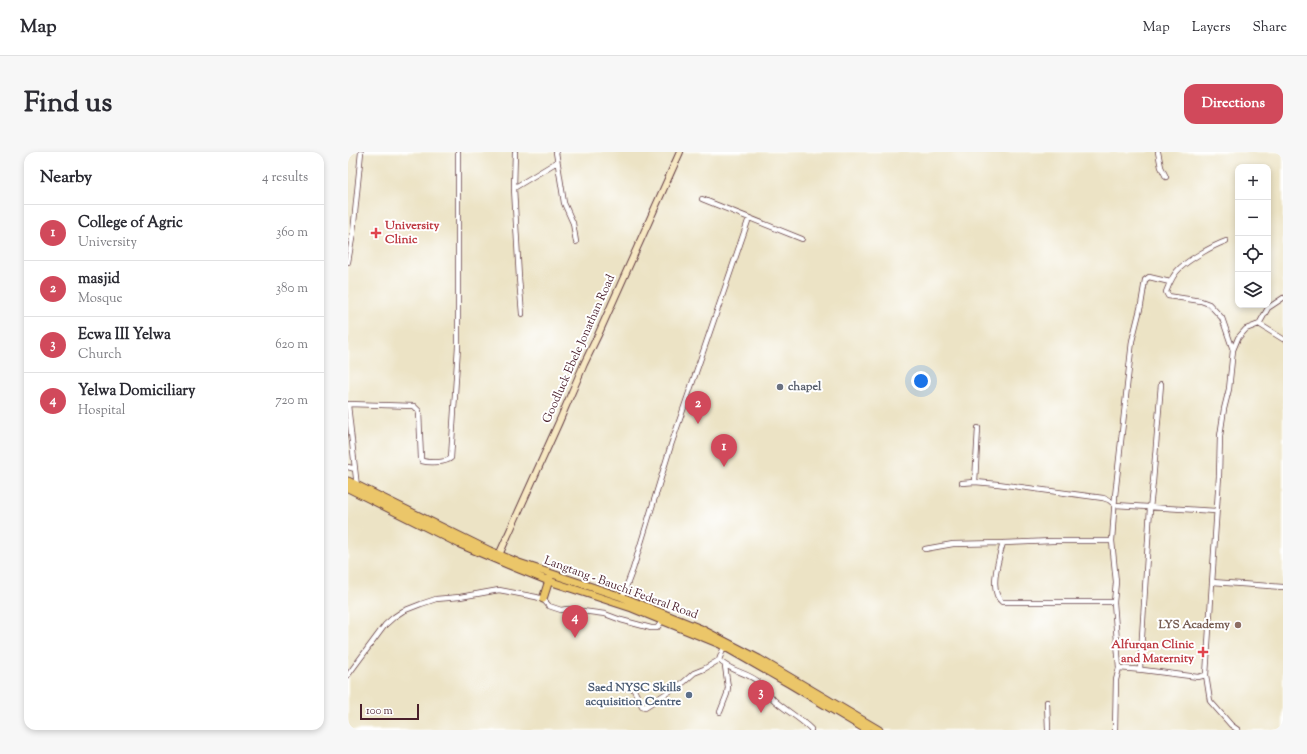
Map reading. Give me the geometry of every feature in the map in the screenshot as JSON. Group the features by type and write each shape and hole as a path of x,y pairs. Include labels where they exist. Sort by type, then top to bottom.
{"main road":[{"name":"Goodluck Ebele Jonathan Road","path":"499,555 680,152"},
{"name":"Langtang - Bauchi Federal Road","path":"348,481 358,490 550,578"},
{"path":"348,488 358,490 460,544 514,567 622,601 693,632 724,647 790,684 867,730"},
{"path":"542,599 550,578"},
{"name":"Langtang - Bauchi Federal Road","path":"622,601 674,617 725,641 759,659 879,730"}],"street":[{"path":"348,262 353,233 361,152"},
{"path":"358,490 348,405 414,406 419,411 422,461 448,460 451,458 458,346 458,152"},
{"path":"515,152 514,188 522,314"},
{"path":"556,152 564,203 573,223 576,242"},
{"path":"1158,152 1161,167 1166,177"},
{"path":"514,188 557,162"},
{"path":"702,200 802,239"},
{"path":"622,601 671,445 749,218"},
{"path":"1226,241 1206,251 1179,268 1170,282 1166,294 1209,304 1220,315 1225,324 1233,350"},
{"path":"1115,730 1116,680 1119,668 1114,602 1116,582 1112,541 1124,408 1129,378 1130,353 1141,305 1144,282 1149,277 1170,282"},
{"path":"1238,730 1231,725 1210,701 1206,675 1219,476 1220,436 1224,409 1229,390 1233,350 1238,338 1246,330 1259,324 1268,308 1283,298"},
{"path":"1259,324 1283,339"},
{"path":"1140,669 1150,508 1161,384"},
{"path":"975,482 978,428"},
{"path":"348,467 355,469"},
{"path":"962,483 975,482 1103,498 1109,500 1115,505 1216,511"},
{"path":"925,549 953,544 1112,541"},
{"path":"1003,543 996,571 995,585 998,599 1002,602 1114,602"},
{"path":"1212,582 1283,587"},
{"path":"348,674 385,626 394,617 403,611 436,599 460,597 493,590 514,592 542,599 549,606 561,610 567,609 605,614 651,628 657,628 663,620"},
{"path":"624,688 633,688 642,706 645,707 684,682 694,673 719,660 724,647"},
{"path":"719,660 725,666 747,675 760,683 773,699 812,730"},
{"path":"720,712 728,687 725,666"},
{"path":"1119,668 1140,669 1198,678 1206,675"},
{"path":"1047,702 1048,730"}],"place":[{"name":"University Clinic","path":"376,233"},
{"name":"chapel","path":"780,387"},
{"name":"masjid","path":"698,424"},
{"name":"College of Agric","path":"724,467"},
{"name":"LYS Academy","path":"1238,625"},
{"name":"Yelwa Domiciliary","path":"575,638"},
{"name":"Alfurqan Clinic and Maternity","path":"1203,652"},
{"name":"Saed NYSC Skills acquisition Centre","path":"689,695"},
{"name":"Ecwa III Yelwa","path":"761,713"}]}
